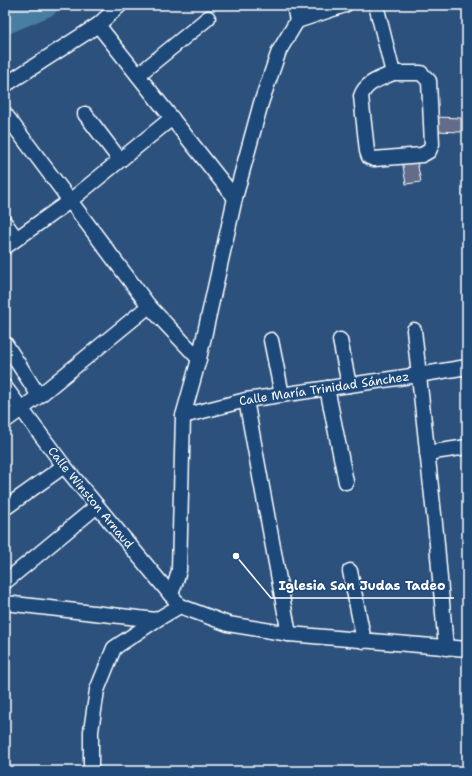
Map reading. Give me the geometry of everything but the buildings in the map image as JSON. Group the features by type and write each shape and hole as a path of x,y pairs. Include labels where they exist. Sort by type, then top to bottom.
{"street":[{"path":"5,85 98,25 120,5"},
{"path":"294,5 297,21"},
{"path":"170,594 174,589 179,570 183,416 200,359 235,198 261,103 279,51 297,21 345,5"},
{"path":"376,5 393,74"},
{"path":"138,75 208,18"},
{"path":"98,25 235,198"},
{"path":"421,73 429,81 432,144 429,151 422,155 374,159 369,157 367,151 361,96 363,89 367,85 393,74 421,73"},
{"path":"5,114 149,306 200,359"},
{"path":"85,114 120,160"},
{"path":"5,247 71,200 172,118"},
{"path":"5,223 16,238"},
{"path":"5,421 149,306"},
{"path":"414,330 446,648"},
{"path":"271,340 282,395"},
{"path":"340,340 348,385"},
{"path":"5,343 38,396"},
{"name":"Calle María Trinidad Sánchez","path":"183,416 246,400 418,376 467,367"},
{"name":"Calle Winston Arnaud","path":"5,387 64,466 180,606"},
{"path":"327,388 346,482"},
{"path":"246,400 289,634"},
{"path":"427,453 467,447"},
{"path":"5,508 64,466"},
{"path":"5,582 97,506"},
{"path":"350,571 364,641"},
{"path":"5,603 156,620"},
{"path":"91,771 91,731 97,690 114,648 180,606 228,624 289,634 467,649"}],"waterway":[{"path":"5,23 47,5"}],"place":[{"name":"Iglesia San Judas Tadeo","path":"236,556"}]}
